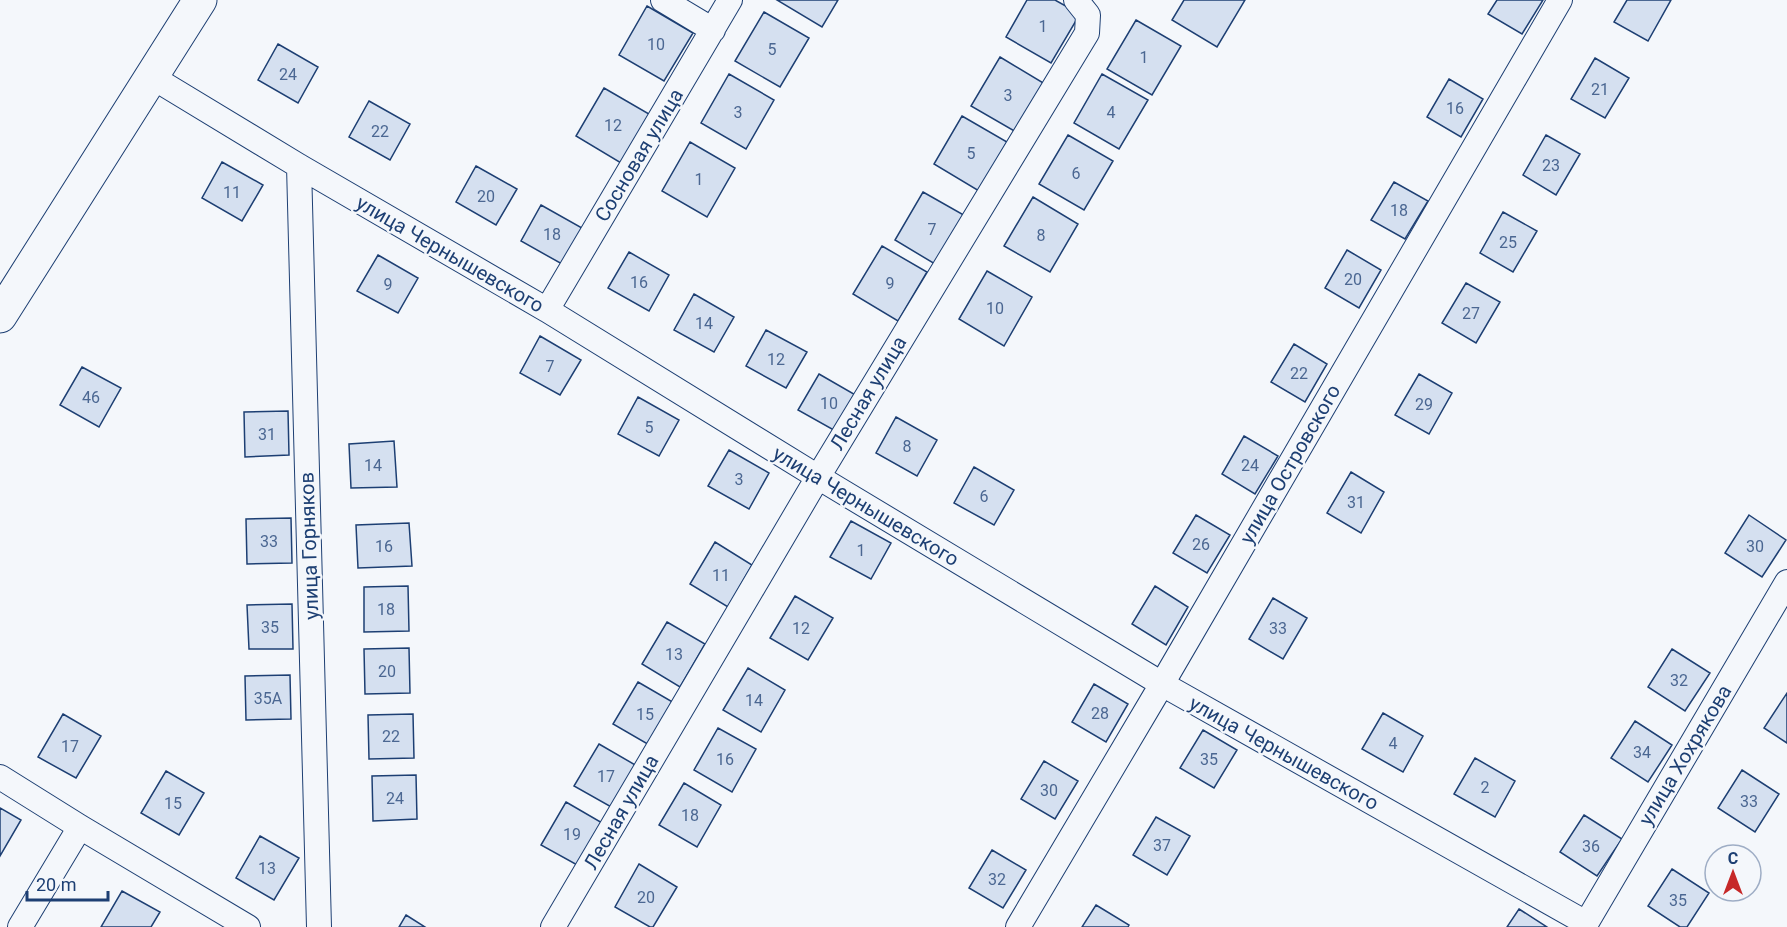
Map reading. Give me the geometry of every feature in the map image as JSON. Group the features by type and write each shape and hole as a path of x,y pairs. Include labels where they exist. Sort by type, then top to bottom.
{"highway":[{"path":"0,316 200,0"}],"street":[{"path":"663,0 713,30"},
{"name":"Сосновая улица","path":"547,310 730,0"},
{"name":"улица Островского","path":"1018,927 1560,0"},
{"name":"Лесная улица","path":"553,927 818,477 1087,33 1082,7"},
{"name":"улица Чернышевского","path":"152,77 298,166 547,310 818,477 1162,684 1585,925"},
{"name":"улица Горняков","path":"298,166 319,927"},
{"name":"улица Хохрякова","path":"1585,925 1787,582"},
{"path":"0,777 248,927"},
{"path":"20,927 80,827"}],"building":[{"path":"777,0 838,0 822,27"},
{"path":"1027,0 1055,0 1080,14 1051,63 1006,37"},
{"path":"1184,0 1245,0 1217,47 1172,20"},
{"path":"1497,0 1543,0 1522,34 1488,14"},
{"path":"1627,0 1671,0 1648,41 1614,22"},
{"path":"647,6 693,33 664,81 619,55"},
{"path":"764,12 809,38 780,87 735,61"},
{"path":"1136,20 1181,46 1152,95 1107,69"},
{"path":"278,44 318,67 298,103 258,80"},
{"path":"1000,57 1045,84 1016,132 971,106"},
{"path":"1595,58 1629,78 1605,118 1571,99"},
{"path":"729,74 774,100 746,149 701,123"},
{"path":"1102,74 1148,100 1119,149 1074,123"},
{"path":"1449,79 1483,99 1461,137 1427,117"},
{"path":"604,88 649,114 621,163 576,136"},
{"path":"369,101 410,124 390,160 349,137"},
{"path":"962,116 1007,142 979,191 934,164"},
{"path":"1068,135 1113,161 1084,210 1039,184"},
{"path":"1546,135 1580,154 1556,195 1523,175"},
{"path":"690,142 735,168 707,217 662,191"},
{"path":"222,162 263,185 242,221 202,198"},
{"path":"476,166 517,189 496,225 456,202"},
{"path":"1394,182 1428,201 1405,239 1371,220"},
{"path":"923,192 969,218 940,267 895,240"},
{"path":"1033,197 1078,224 1050,272 1004,246"},
{"path":"541,205 582,228 562,264 521,241"},
{"path":"1503,212 1537,231 1513,272 1480,253"},
{"path":"882,246 927,272 898,321 853,294"},
{"path":"1347,250 1381,270 1359,308 1325,288"},
{"path":"629,252 669,275 649,311 608,288"},
{"path":"378,255 418,278 398,313 357,291"},
{"path":"987,271 1032,297 1004,346 959,319"},
{"path":"1466,283 1500,302 1476,343 1442,323"},
{"path":"694,294 734,317 714,352 674,330"},
{"path":"766,330 807,352 786,388 746,366"},
{"path":"540,336 581,360 560,395 520,373"},
{"path":"1294,344 1327,364 1305,402 1271,382"},
{"path":"82,367 121,388 99,427 60,405"},
{"path":"819,374 859,397 839,433 798,410"},
{"path":"1419,374 1452,393 1429,434 1395,415"},
{"path":"638,397 679,420 659,456 618,434"},
{"path":"288,411 289,455 245,457 244,412"},
{"path":"896,417 937,440 917,476 876,453"},
{"path":"1244,436 1278,456 1255,494 1222,474"},
{"path":"394,441 397,487 351,488 349,444"},
{"path":"729,450 769,473 749,509 708,486"},
{"path":"974,467 1014,490 994,525 954,503"},
{"path":"1351,472 1384,492 1361,533 1327,513"},
{"path":"1196,515 1230,535 1207,573 1173,553"},
{"path":"1749,515 1786,540 1762,577 1725,553"},
{"path":"291,518 292,563 247,564 246,519"},
{"path":"851,521 891,543 871,579 830,557"},
{"path":"409,523 412,566 358,568 356,525"},
{"path":"715,542 752,565 728,607 690,584"},
{"path":"408,586 409,631 364,632 364,587"},
{"path":"1155,586 1188,607 1166,645 1132,624"},
{"path":"795,596 833,618 808,660 770,638"},
{"path":"1273,598 1307,618 1283,659 1249,639"},
{"path":"292,604 293,649 249,649 247,605"},
{"path":"667,622 705,644 680,687 642,664"},
{"path":"409,648 410,693 365,694 364,649"},
{"path":"1672,649 1710,673 1685,711 1648,687"},
{"path":"748,668 785,690 761,732 723,710"},
{"path":"290,675 291,719 246,720 245,676"},
{"path":"638,682 676,704 651,746 613,724"},
{"path":"1094,684 1128,704 1106,742 1072,722"},
{"path":"1787,693 1787,743 1764,728"},
{"path":"1383,713 1423,736 1403,772 1362,749"},
{"path":"63,714 101,736 76,778 38,757"},
{"path":"413,714 414,758 369,759 368,715"},
{"path":"1635,721 1672,745 1648,782 1611,758"},
{"path":"718,728 756,749 732,792 694,770"},
{"path":"1203,730 1237,750 1214,788 1180,768"},
{"path":"599,744 637,766 613,808 574,786"},
{"path":"1475,758 1515,781 1495,817 1454,794"},
{"path":"1044,761 1078,781 1055,819 1021,799"},
{"path":"1742,770 1779,794 1755,832 1718,808"},
{"path":"166,771 204,793 179,835 141,813"},
{"path":"416,775 417,819 373,821 372,776"},
{"path":"684,783 721,805 697,847 659,825"},
{"path":"566,802 604,824 579,866 541,845"},
{"path":"0,808 21,820 0,856"},
{"path":"1584,815 1622,839 1597,876 1560,852"},
{"path":"1156,817 1190,836 1167,875 1133,855"},
{"path":"260,836 299,858 274,900 236,878"},
{"path":"992,850 1026,870 1003,908 969,888"},
{"path":"639,864 677,887 653,927 615,907"},
{"path":"1672,869 1703,889 1703,902 1687,927 1680,927 1648,906"},
{"path":"122,891 160,912 151,927 101,927"},
{"path":"1096,905 1129,925 1128,927 1082,927"},
{"path":"1519,909 1547,927 1507,927"},
{"path":"406,915 425,927 399,927"}]}
